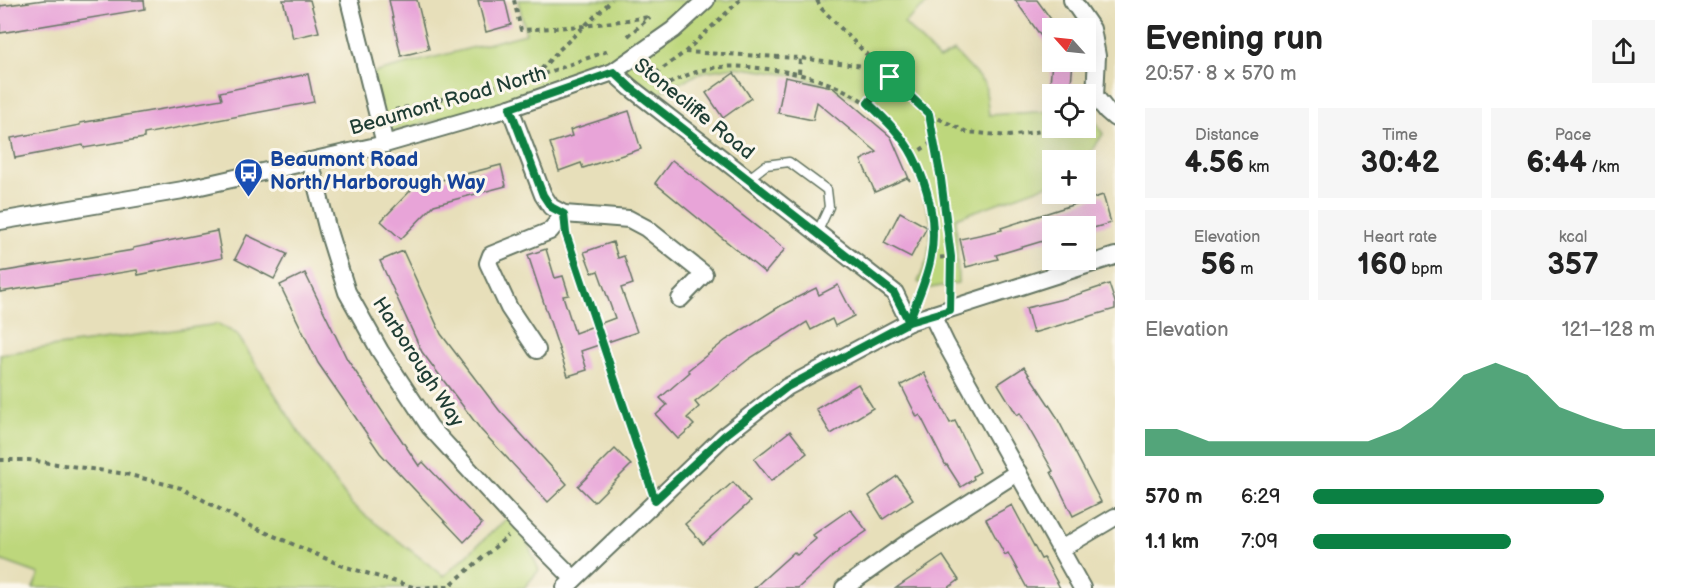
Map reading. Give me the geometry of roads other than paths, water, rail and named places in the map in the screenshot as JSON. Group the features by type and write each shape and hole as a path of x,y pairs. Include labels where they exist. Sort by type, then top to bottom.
{"street":[{"path":"349,0 385,144"},
{"name":"Beaumont Road North","path":"0,221 183,190 385,144 510,108 614,72 673,30 706,0"},
{"path":"1072,0 1092,29 1097,56 1095,96 1115,118"},
{"name":"Stonecliffe Road","path":"614,72 631,88 894,293 909,322"},
{"path":"510,108 543,195 551,207 564,214 629,219 646,228 704,274 680,299"},
{"name":"Harborough Way","path":"310,161 347,292 380,351 430,427 520,525 569,583"},
{"path":"537,350 508,308 488,263 491,255 550,231 564,214"},
{"path":"569,583 724,436 787,387 909,322 1115,256"},
{"path":"932,315 1082,588"},
{"path":"844,588 913,539 1018,472"},
{"path":"1060,549 1115,517"}],"lane":[{"name":"Stonecliffe Road","path":"748,180 766,165 789,162 826,190 829,207 817,233"}],"place":[{"name":"Beaumont Road North/Harborough Way","path":"249,198"}]}
